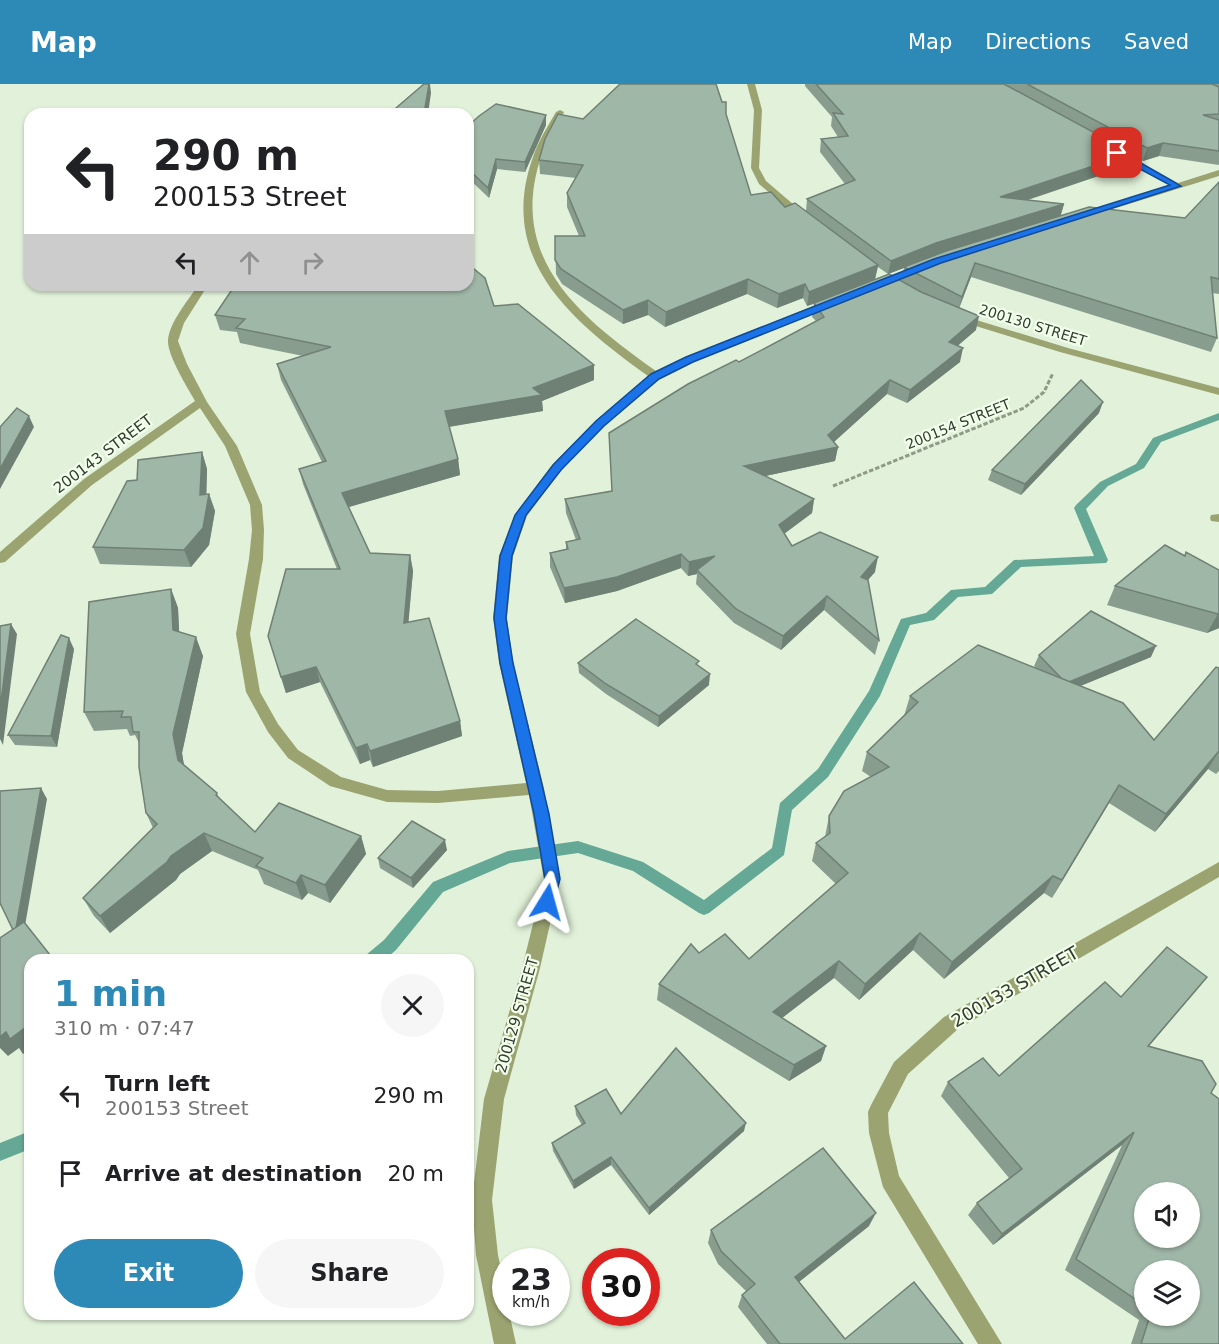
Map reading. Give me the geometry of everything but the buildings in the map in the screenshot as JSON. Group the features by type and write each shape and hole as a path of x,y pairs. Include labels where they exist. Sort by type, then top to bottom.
{"street":[{"path":"751,84 758,110 755,168 762,182 813,224"},
{"path":"560,112 546,134 534,160 528,192 527,232 539,265 574,313 624,355 655,376"},
{"path":"1107,148 1177,186"},
{"path":"1074,218 1219,173"},
{"path":"864,289 938,261"},
{"path":"199,291 179,323 173,341 201,402 231,446 256,506 258,530 256,558 243,634 253,692 273,728 293,754 336,782 387,796 438,797 536,788"},
{"name":"200129 STREET","path":"505,1344 487,1255 482,1200 494,1099 531,968 552,879 536,788 506,663 500,618 506,556 520,515 557,467 600,423 655,376 690,359 842,298"},
{"name":"200130 STREET","path":"954,315 974,324 1219,392"},
{"name":"200143 STREET","path":"0,559 88,482 201,402"},
{"name":"200133 STREET","path":"991,1344 890,1180 879,1133 878,1112 901,1068 951,1023 1219,869"}],"path":[{"name":"200154 STREET","path":"833,486 1024,408 1044,392 1064,350"}],"waterway":[{"path":"379,954 390,945 438,887 508,857 578,847 638,866 704,908 779,851 785,807 823,773 875,693 905,622 930,617 955,593 988,591 1018,563 1102,560 1080,508 1104,484 1140,466 1157,440 1219,416"},
{"path":"0,1152 24,1142"}],"route":[{"path":"547,902 552,879 541,814 506,663 500,618 506,556 520,515 557,467 600,423 655,376 690,359 938,261 1177,186 1117,153"}]}
